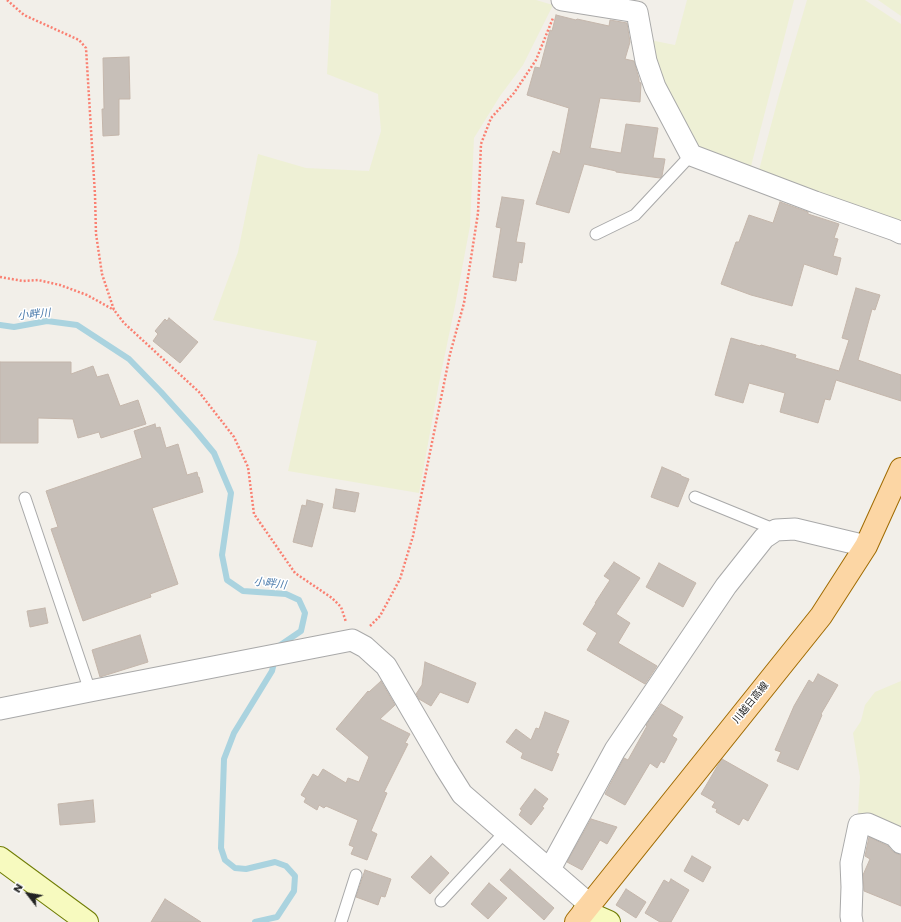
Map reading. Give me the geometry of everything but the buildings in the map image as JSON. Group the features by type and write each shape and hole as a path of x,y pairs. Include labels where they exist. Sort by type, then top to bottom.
{"main road":[{"name":"川越日高線","path":"583,912 821,616 866,546 901,469"}],"street":[{"path":"559,7 638,6 646,61 655,87 691,155 901,233"},
{"path":"550,869 615,750 726,586 764,538 776,530 795,529 866,546"},
{"path":"0,709 275,655 353,637 386,666 462,794 550,869 583,912 609,922"},
{"path":"852,922 851,863 859,825 868,824 895,836 901,843"},
{"path":"0,858 87,922"}],"lane":[{"path":"596,234 635,215 691,155"},
{"path":"695,497 776,530"},
{"path":"25,498 90,691"},
{"path":"441,901 506,831"},
{"path":"341,922 356,875"}],"path":[{"path":"7,0 24,15 79,40 86,48 96,234 102,274 114,310 124,323 199,392 234,437 248,467 254,514 295,573 332,598 341,607 353,637 365,631 380,616 400,579 413,536 450,354 464,303 478,213 481,144 491,118 514,93 536,60 559,7"},
{"path":"0,277 23,281 38,280 60,285 87,295 114,310"}],"green space":[{"path":"331,0 536,0 553,5 523,65 500,96 474,138 470,226 419,493 288,471 317,341 213,320 238,252 258,154 306,168 369,171 381,131 378,94 327,74"},
{"path":"687,0 794,0 750,170 700,151 687,133 672,97 658,75 650,40 675,45"},
{"path":"807,0 865,0 901,24 901,225 758,174 779,95"},
{"path":"878,0 901,0 901,16"},
{"path":"901,681 901,831 866,818 858,813 860,777 853,733 861,721 865,705 875,692"}],"waterway":[{"name":"小畔川","path":"0,325 14,327 47,321 77,325 129,359 195,430 214,453 231,493 222,555 227,580 243,591 286,594 299,600 305,613 301,631 279,646"},
{"name":"小畔川","path":"255,922 277,917 294,891 295,876 286,866 275,862 246,869 235,868 225,860 221,848 224,759 234,733 272,671 275,658"}]}
